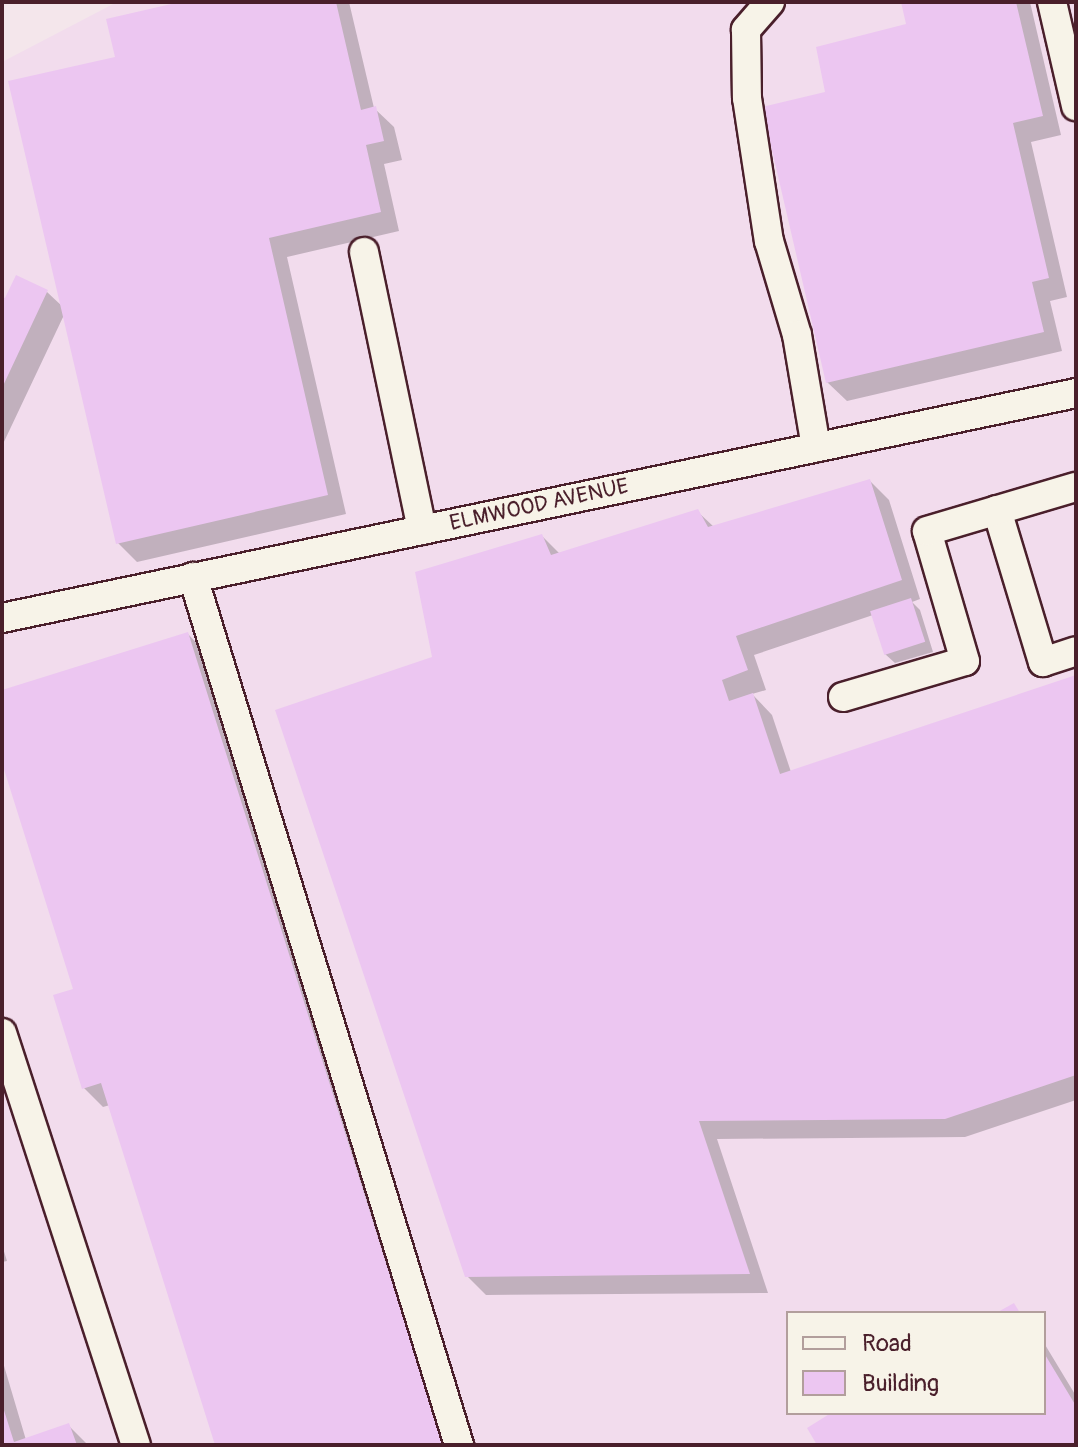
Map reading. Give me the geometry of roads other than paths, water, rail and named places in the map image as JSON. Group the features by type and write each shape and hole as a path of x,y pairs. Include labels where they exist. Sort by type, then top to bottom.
{"street":[{"path":"770,2 746,30 747,98 769,241 797,335 816,447"},
{"path":"1052,2 1076,106"},
{"path":"364,252 422,530"},
{"name":"ELMWOOD AVENUE","path":"2,618 1076,393"},
{"path":"843,697 965,661 927,531 1075,491"},
{"path":"997,510 1043,662 1076,651"},
{"path":"193,577 459,1445"},
{"path":"2,1033 136,1445"}]}
